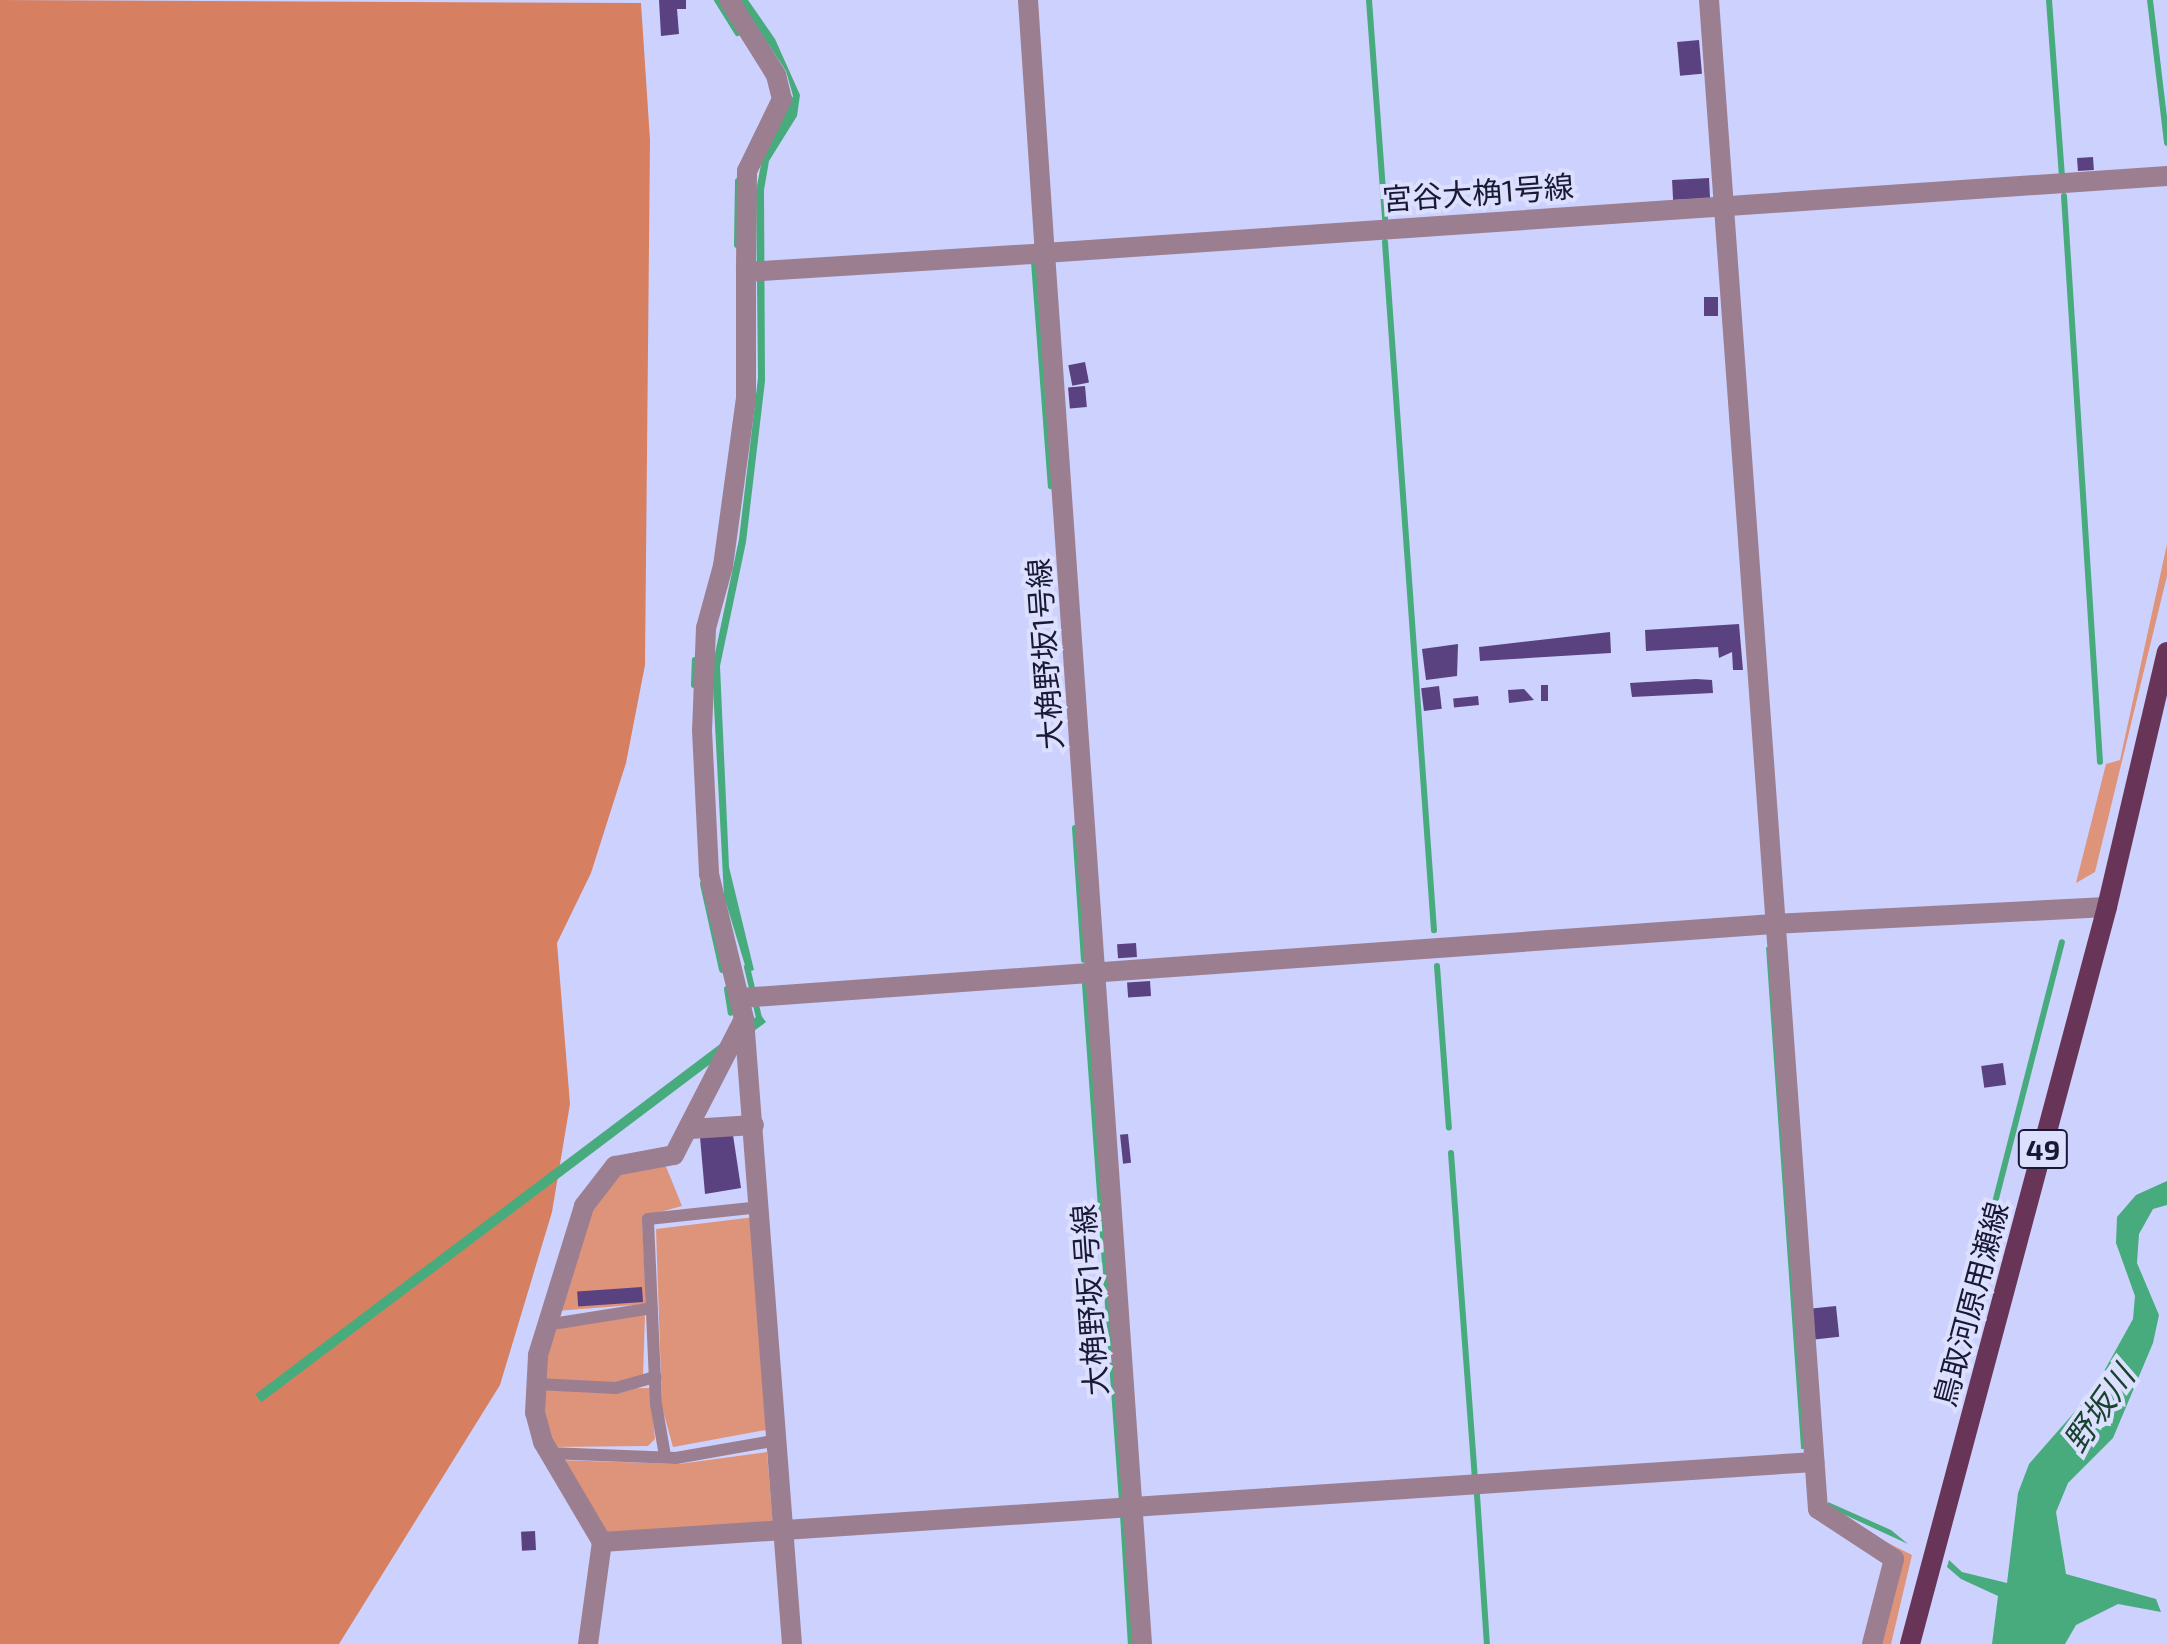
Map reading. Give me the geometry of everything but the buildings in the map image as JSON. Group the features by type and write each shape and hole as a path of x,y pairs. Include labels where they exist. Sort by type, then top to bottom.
{"main road":[{"name":"鳥取河原用瀬線","path":"1910,1644 2107,907 2167,652"}],"street":[{"path":"729,0 782,99 747,171 746,398 702,668 709,874 744,1019 792,1644"},
{"path":"746,272 1045,253 1028,0"},
{"path":"1709,0 1773,924 1818,1509 1894,1559 1872,1644"},
{"name":"宮谷大桷1号線","path":"1045,253 2167,176"},
{"name":"大桷野坂1号線","path":"1045,253 1142,1644"},
{"path":"740,998 1773,924 2107,907"},
{"path":"588,1644 602,1542 548,1453 535,1413 546,1325 571,1231 598,1184 629,1159 674,1155 744,1019"},
{"path":"690,1129 754,1125"},
{"path":"602,1542 1814,1462"}],"lane":[{"path":"665,1456 655,1377 648,1219 760,1207"},
{"path":"546,1325 652,1308"},
{"path":"537,1384 616,1388 655,1377"},
{"path":"548,1453 665,1456 778,1440"}],"shaded area":[{"path":"0,0 641,3 650,140 645,665 626,763 591,873 557,943 570,1104 552,1212 500,1385 339,1644 0,1644"},
{"path":"2167,544 2167,576 2095,872 2076,883 2106,764 2120,760"},
{"path":"665,1164 682,1206 642,1217 646,1304 556,1311 575,1237 619,1171"},
{"path":"755,1217 766,1430 673,1447 662,1407 656,1229"},
{"path":"645,1314 643,1376 629,1383 542,1381 550,1335 560,1327"},
{"path":"650,1388 655,1439 648,1446 552,1447 541,1390"},
{"path":"767,1452 773,1526 606,1535 557,1460 679,1464"},
{"path":"1886,1542 1912,1555 1891,1644 1878,1644"}],"water":[{"path":"739,0 748,0 775,39 800,95 797,116 769,161 764,190 765,381 746,542 720,666 729,867 754,970 747,972 724,896 712,668 739,539 758,378 756,191 762,159 793,96 786,71"},
{"path":"1766,947 1770,947 1805,1449 1801,1449"},
{"path":"760,1014 766,1022 261,1402 255,1394"},
{"name":"野坂川","path":"2167,1181 2167,1205 2153,1209 2139,1234 2137,1263 2159,1315 2153,1343 2113,1438 2068,1483 2056,1512 2066,1574 2156,1599 2161,1612 2118,1604 2076,1625 2065,1644 1992,1644 1998,1596 1961,1579 1947,1567 1949,1560 1962,1572 2007,1583 2018,1493 2029,1464 2093,1391 2133,1319 2135,1296 2116,1243 2117,1217 2136,1195"},
{"path":"1828,1502 1891,1530 1908,1544 1828,1507"}],"waterway":[{"path":"717,0 738,33"},
{"path":"1369,0 1385,218"},
{"path":"2049,0 2062,175"},
{"path":"2150,0 2167,143"},
{"path":"737,245 738,181"},
{"path":"2064,196 2100,762"},
{"path":"1385,242 1434,930"},
{"path":"1034,262 1051,486"},
{"path":"694,685 695,660"},
{"path":"1075,828 1084,960"},
{"path":"703,884 722,970"},
{"path":"1989,1226 2062,942"},
{"path":"1437,966 1449,1128"},
{"path":"747,967 760,1022"},
{"path":"1085,984 1122,1501"},
{"path":"727,989 731,1013"},
{"path":"1451,1153 1475,1477"},
{"path":"1477,1495 1487,1644"},
{"path":"1123,1515 1131,1644"}]}
